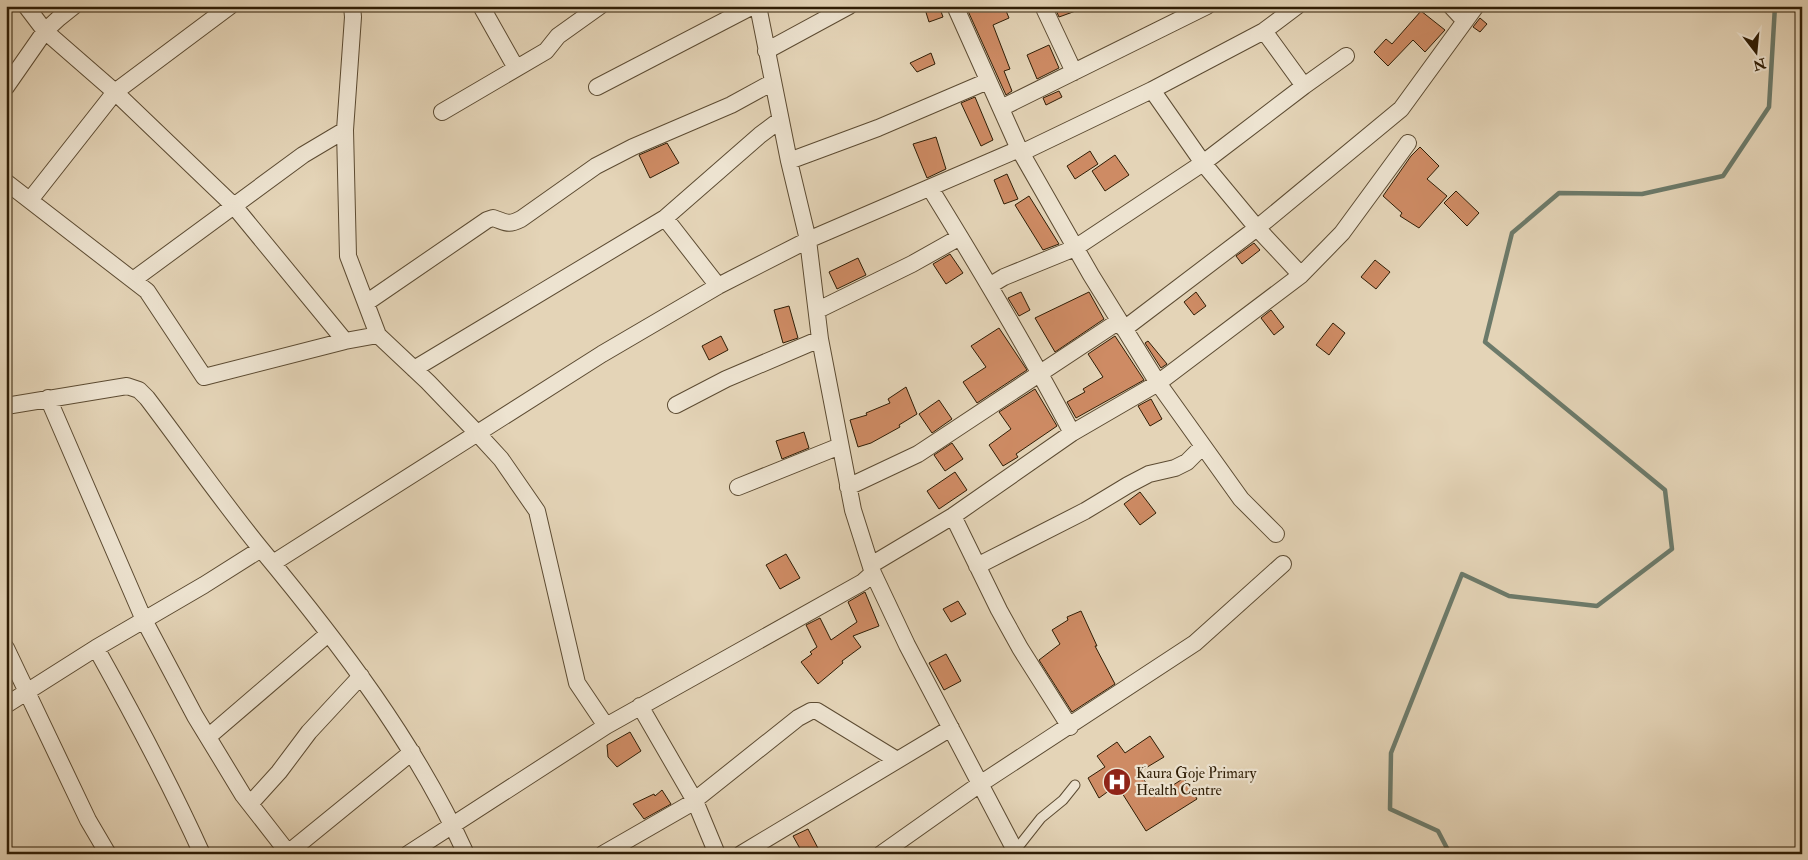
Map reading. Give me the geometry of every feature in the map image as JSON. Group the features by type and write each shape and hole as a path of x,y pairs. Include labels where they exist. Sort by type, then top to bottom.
{"street":[{"path":"26,6 45,31 115,92 234,206 345,341"},
{"path":"6,87 45,31 74,6"},
{"path":"30,200 115,92 230,6"},
{"path":"352,6 353,17 345,130 348,256 378,335 478,434 501,460 537,510 577,683 606,726"},
{"path":"481,6 516,68"},
{"path":"442,112 546,51 558,36 600,6"},
{"path":"597,88 753,6"},
{"path":"758,6 788,161 808,240 818,310 820,340 852,510 872,569 907,645 1016,852"},
{"path":"766,52 849,6"},
{"path":"955,6 1020,151 1075,248 1158,383 1241,499 1276,534"},
{"path":"1043,6 1074,72"},
{"path":"1001,108 1207,6"},
{"path":"274,563 602,354 718,286 808,240 1020,151 1152,90 1264,31 1297,6"},
{"path":"1451,6 1465,22"},
{"path":"848,487 918,454 1041,373 1122,325 1257,228 1401,110 1476,6"},
{"path":"1264,31 1304,86"},
{"path":"991,288 994,283 1004,277 1075,248 1203,164 1346,56"},
{"path":"788,161 878,128 988,81"},
{"path":"366,303 487,220 493,218 512,224 596,166 632,147 731,105 773,82"},
{"path":"1152,90 1203,164 1257,228 1301,275"},
{"path":"414,370 665,218 760,135 780,120"},
{"path":"133,280 303,155 345,130"},
{"path":"408,854 606,726 863,582 872,569 953,516 1072,433 1158,383 1301,275 1342,233 1408,143"},
{"path":"6,182 146,291 204,377 345,341 378,335"},
{"path":"930,188 1041,373 1072,433"},
{"path":"665,218 718,286"},
{"path":"818,310 912,264 960,237"},
{"path":"676,405 726,379 820,340"},
{"path":"6,406 127,386 139,390 360,676 412,752 453,825 466,854"},
{"path":"48,398 144,620 208,737 250,804 288,853 412,752"},
{"path":"738,487 840,446"},
{"path":"977,566 1085,512 1149,474 1175,468 1187,462 1203,446"},
{"path":"953,516 1020,648 1070,727"},
{"path":"6,706 96,648 204,585 261,548"},
{"path":"880,854 980,784 1070,727 1195,643 1283,564"},
{"path":"208,737 328,634"},
{"path":"6,648 88,820 108,854"},
{"path":"96,648 157,758 202,854"},
{"path":"250,804 279,772 309,732 360,676"},
{"path":"640,706 695,801 717,854"},
{"path":"603,854 695,801 798,718 811,711 817,711 897,760"},
{"path":"741,854 951,728"}],"lane":[{"path":"1016,852 1041,818 1063,800 1075,785"}],"building":[{"path":"924,6 939,6 943,17 929,22"},
{"path":"982,6 1004,6 1009,18 993,25 1010,69 1004,71 1012,91 1006,95 968,11"},
{"path":"1054,6 1083,6 1084,8 1059,17"},
{"path":"1421,11 1445,30 1425,52 1413,40 1388,66 1374,52 1386,39 1392,44"},
{"path":"1480,18 1487,24 1480,32 1473,27"},
{"path":"1049,45 1059,68 1037,79 1027,55"},
{"path":"931,53 935,64 917,72 910,63"},
{"path":"1059,91 1062,97 1046,105 1043,98"},
{"path":"975,97 993,140 981,146 961,103"},
{"path":"936,137 946,169 927,178 913,144"},
{"path":"667,143 679,163 650,178 639,155"},
{"path":"1420,147 1439,166 1427,179 1447,196 1419,228 1400,216 1402,213 1383,196 1411,156"},
{"path":"1090,151 1098,164 1075,179 1067,166"},
{"path":"1115,155 1129,175 1105,191 1092,171"},
{"path":"1007,174 1018,199 1004,204 994,180"},
{"path":"1456,191 1479,213 1467,226 1444,203"},
{"path":"1029,196 1059,244 1043,250 1015,205"},
{"path":"1254,243 1260,250 1242,264 1236,256"},
{"path":"950,254 963,273 946,284 933,264"},
{"path":"858,258 866,275 837,289 829,272"},
{"path":"1375,260 1390,272 1376,289 1361,277"},
{"path":"1021,292 1030,310 1019,316 1008,298"},
{"path":"1089,292 1104,319 1055,352 1035,318"},
{"path":"1196,292 1206,306 1194,315 1184,302"},
{"path":"789,306 798,338 783,343 774,310"},
{"path":"1271,310 1284,327 1274,335 1261,318"},
{"path":"1333,323 1345,333 1329,355 1316,345"},
{"path":"999,328 1027,370 977,403 963,382 986,367 971,346"},
{"path":"721,336 728,350 709,360 702,346"},
{"path":"1115,336 1144,380 1076,418 1067,402 1085,392 1083,389 1103,377 1088,354"},
{"path":"1148,341 1167,364 1161,368 1145,343"},
{"path":"906,387 917,414 899,425 900,427 871,443 858,447 850,420 867,415 866,413 890,403 888,399"},
{"path":"1035,389 1057,426 1016,454 1018,457 1003,466 989,445 1011,429 999,412"},
{"path":"1151,399 1162,419 1150,426 1138,406"},
{"path":"939,400 952,419 932,433 919,414"},
{"path":"804,432 809,448 782,459 776,441"},
{"path":"952,443 963,459 945,471 934,455"},
{"path":"955,472 967,490 939,509 927,491"},
{"path":"1140,492 1156,513 1140,525 1124,504"},
{"path":"786,554 800,578 780,589 766,565"},
{"path":"865,592 879,626 853,636 861,647 842,661 843,663 818,684 801,662 812,654 810,652 817,647 806,625 820,618 831,640 857,622 848,602"},
{"path":"958,601 966,614 951,622 943,609"},
{"path":"1081,611 1097,646 1095,646 1115,684 1072,712 1039,660 1060,644 1052,630 1068,620 1067,617"},
{"path":"946,654 961,681 944,690 929,663"},
{"path":"630,732 641,751 617,767 608,757 607,745"},
{"name":"Kaura Goje Primary Health Centre","path":"1150,736 1164,757 1139,772 1155,797 1184,778 1197,799 1146,831 1117,785 1099,798 1088,778 1105,767 1097,756 1117,742 1125,753"},
{"path":"662,790 671,804 644,819 633,804 654,794 655,796"},
{"path":"808,829 821,854 803,854 793,836"}],"waterway":[{"path":"1450,854 1438,831 1390,809 1391,753 1462,574 1509,596 1597,606 1672,549 1665,490 1485,342 1512,233 1559,193 1642,194 1723,176 1769,107 1775,6"}],"place":[{"name":"Kaura Goje Primary Health Centre","path":"1117,782"}]}
